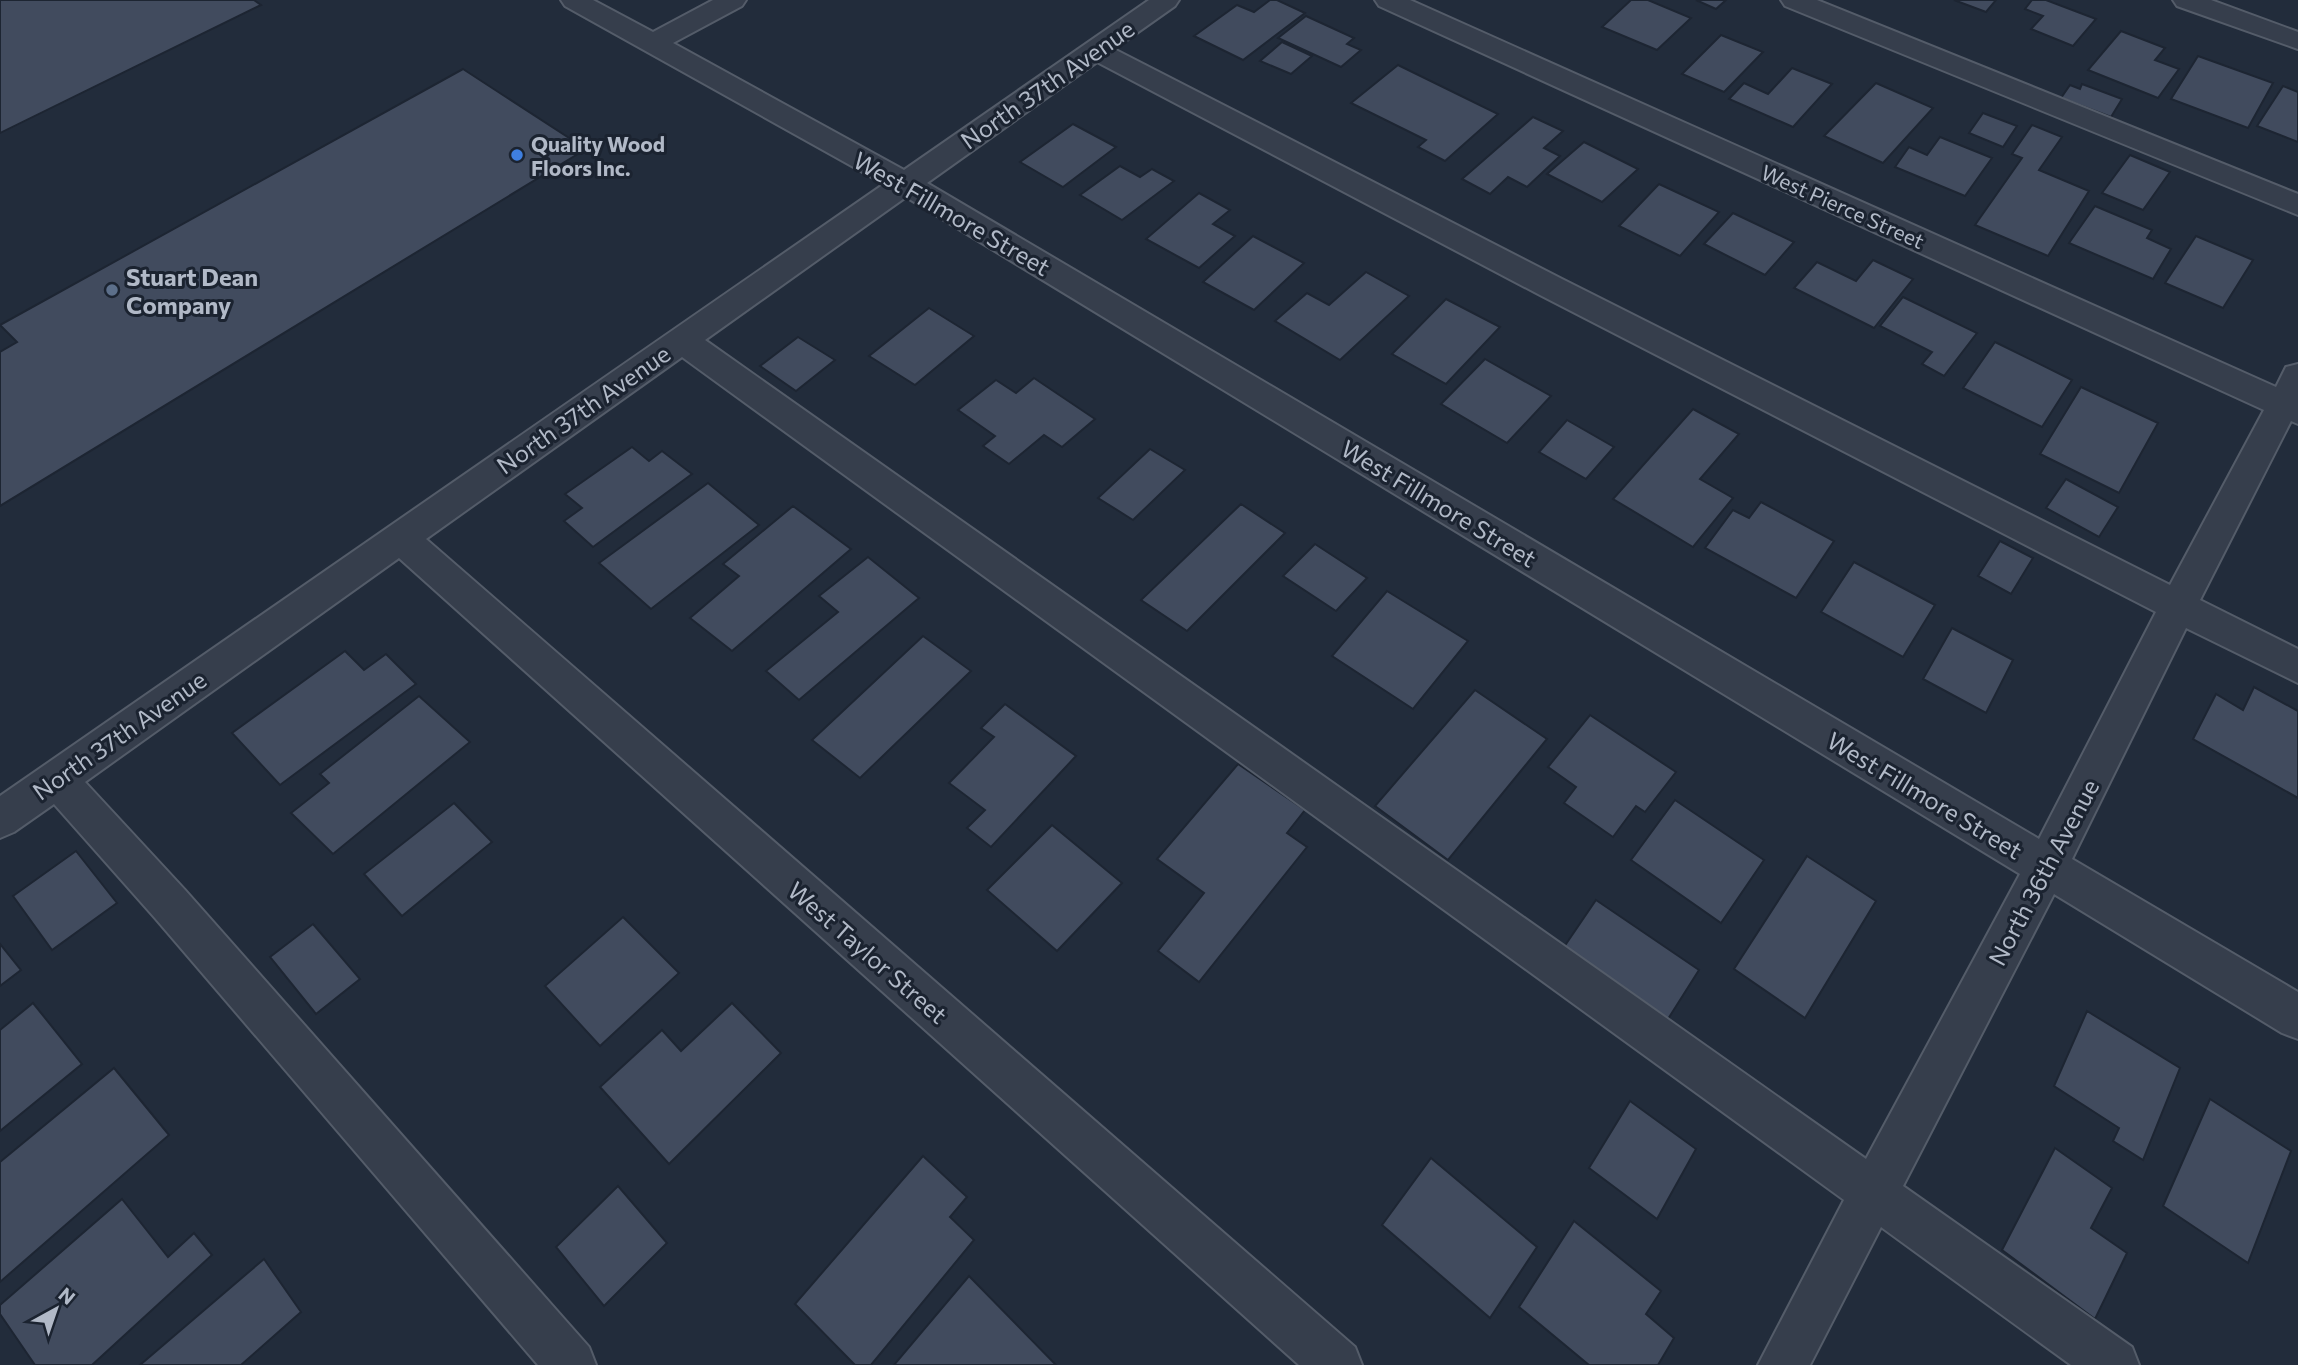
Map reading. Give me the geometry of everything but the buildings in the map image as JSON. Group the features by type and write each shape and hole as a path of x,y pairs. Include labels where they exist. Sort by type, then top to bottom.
{"street":[{"name":"West Fillmore Street","path":"574,0 905,183 2298,1017"},
{"path":"650,44 733,0"},
{"name":"North 37th Avenue","path":"0,819 1166,0"},
{"name":"West Pierce Street","path":"1388,0 2293,397"},
{"path":"1794,0 2298,205"},
{"path":"2186,0 2298,41"},
{"path":"1095,50 1551,287 2298,667"},
{"path":"682,340 2114,1365"},
{"name":"North 36th Avenue","path":"1783,1365 2046,867 2178,606 2293,397"},
{"name":"West Taylor Street","path":"400,538 1337,1365"},
{"path":"57,779 170,904 571,1365"}],"place":[{"name":"Quality Wood Floors Inc.","path":"517,155"},
{"name":"Stuart Dean Company","path":"112,290"}]}
